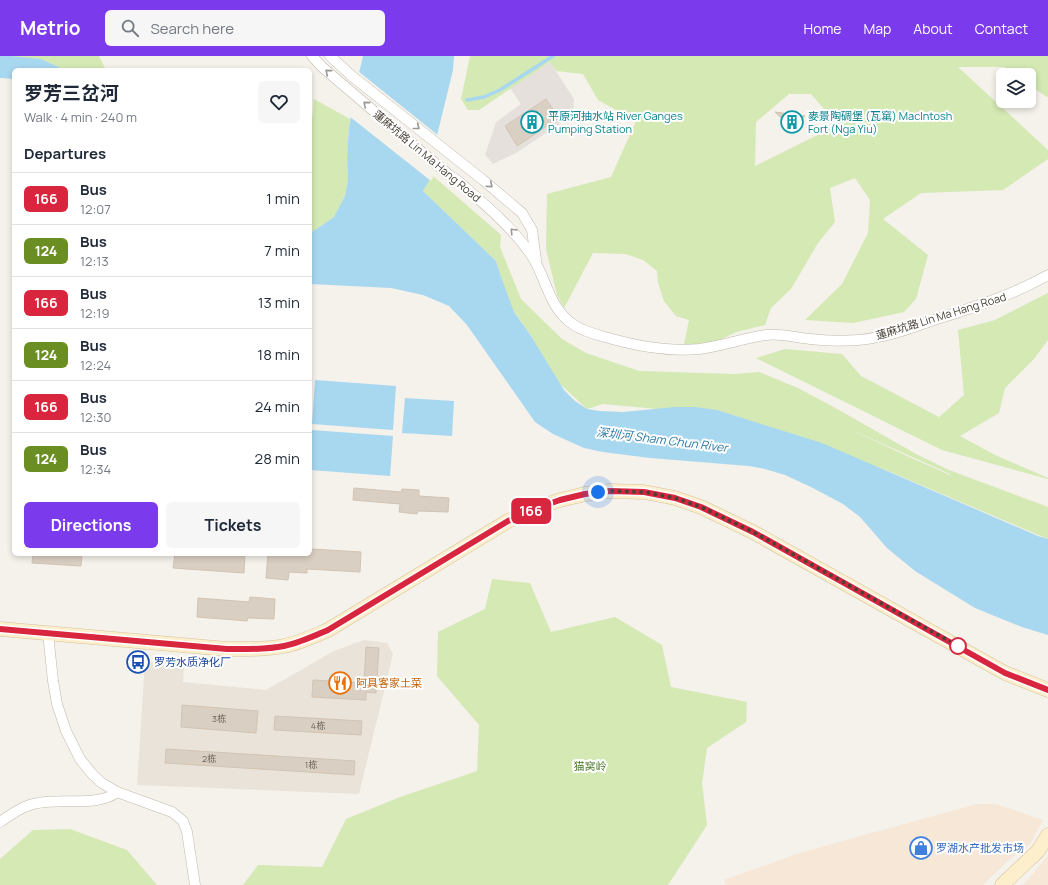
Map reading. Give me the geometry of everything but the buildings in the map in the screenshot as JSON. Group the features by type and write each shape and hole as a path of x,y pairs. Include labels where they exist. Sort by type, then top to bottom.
{"main road":[{"path":"0,629 227,649 258,649 284,646 307,640 328,630 508,521 540,507 585,494 610,491 644,492 675,498 701,507 753,532 1005,673 1048,690"},
{"path":"1002,885 1038,851 1048,835"}],"street":[{"name":"蓮麻坑路 Lin Ma Hang Road","path":"312,56 322,67 462,185 511,229 536,262 548,291 562,314 574,325 600,336 633,345 681,349 700,349 768,335 810,339 858,340 872,338 915,326 994,300 1029,286 1048,276"},
{"name":"蓮麻坑路 Lin Ma Hang Road","path":"330,56 353,77 483,180 522,213 532,230 536,262"},
{"path":"48,633 57,704 66,731 80,759 93,775 117,792 172,812 183,821 187,832 195,885"},
{"path":"0,822 26,806 39,802 94,800 104,798 117,792"}],"shaded area":[{"path":"550,62 574,99 573,115 516,153 493,164 485,155 496,122 521,104 510,88"},
{"path":"364,640 387,643 393,654 359,794 137,785 145,662 184,665 183,682 266,690 334,651"},
{"name":"罗湖水产批发市场","path":"977,804 996,804 1043,820 1030,844 1010,859 983,885 727,885 724,880 803,852"},
{"name":"罗湖水产批发市场","path":"1048,856 1048,885 1023,885"}],"green space":[{"path":"4,56 99,56 105,68 61,68 41,59"},
{"path":"470,56 1048,56 1048,97 1036,90 1036,68 958,67 996,102 996,108 1002,108 1048,150 1048,159 1003,190 921,193 883,219 928,255 916,299 904,312 853,323 805,320 842,284 868,233 870,200 855,178 830,188 835,222 818,243 791,289 771,308 765,325 736,332 720,340 683,349 689,320 676,316 664,301 658,283 657,271 643,260 625,254 593,253 564,308 557,295 546,249 547,194 611,177 636,121 598,100 583,74 556,71 550,62 479,110 468,110 461,99","holes":["789,94 811,94 838,125 755,166 756,122"]},
{"path":"314,99 350,119 347,157 348,180 345,196 334,217 312,232 312,120"},
{"path":"431,174 501,235 500,247 521,299 562,339 586,353 639,371 735,374 759,372 798,388 916,454 949,470 1048,507 1048,539 888,471 792,434 717,410 657,409 603,404 587,409 560,384 531,336 509,304 496,261 423,191","holes":["850,429 950,474 907,456"]},
{"path":"1048,293 1048,340 1034,359 1005,388 999,413 960,436 995,455 1048,479 942,450 756,358 785,349 842,354 861,376 939,417 964,395 958,330 995,320"},
{"name":"猫窝岭","path":"492,579 530,583 551,632 615,617 662,645 671,687 747,702 746,722 707,748 702,783 707,825 668,885 243,885 258,865 322,867 346,819 400,797 477,771 479,725 437,676 438,632 485,609"},
{"path":"70,829 127,850 157,885 0,885 0,859 33,830"}],"water":[{"path":"0,56 41,59 61,68 12,68 12,79 0,78"},
{"name":"深圳河 Sham Chun River","path":"363,56 454,56 453,70 432,156 438,166 423,191 496,261 514,312 531,336 564,390 575,401 587,409 600,411 623,412 675,407 695,407 717,410 822,443 1048,539 1048,635 1022,627 975,608 915,571 887,548 860,517 843,504 785,475 749,466 650,458 603,452 584,448 553,434 535,422 467,325 449,306 423,295 391,288 312,284 312,232 334,217 345,196 348,180 347,157 349,128 354,95"},
{"path":"315,380 396,386 393,430 312,424"},
{"path":"405,398 454,401 452,436 402,433"},
{"path":"312,430 393,436 390,476 312,470"}],"pier":[{"path":"358,71 439,136 434,156 440,166 431,181 349,116"}],"waterway":[{"path":"467,100 484,97 500,90 553,56"}],"bus line":[{"name":"166","path":"0,629 227,649 258,649 284,646 307,640 328,630 508,521 540,507 585,494 610,491 644,492 675,498 701,507 753,532 1005,673 1048,690"}],"place":[{"name":"平原河抽水站 River Ganges Pumping Station","path":"532,122"},
{"name":"麥景陶碉堡 (瓦窰) MacIntosh Fort (Nga Yiu)","path":"792,122"},
{"name":"罗芳水质净化厂","path":"138,662"},
{"name":"阿具客家土菜","path":"340,683"},
{"name":"罗湖水产批发市场","path":"921,848"}],"route":[{"path":"598,492 644,492 675,498 701,507 753,532 958,646"}]}
